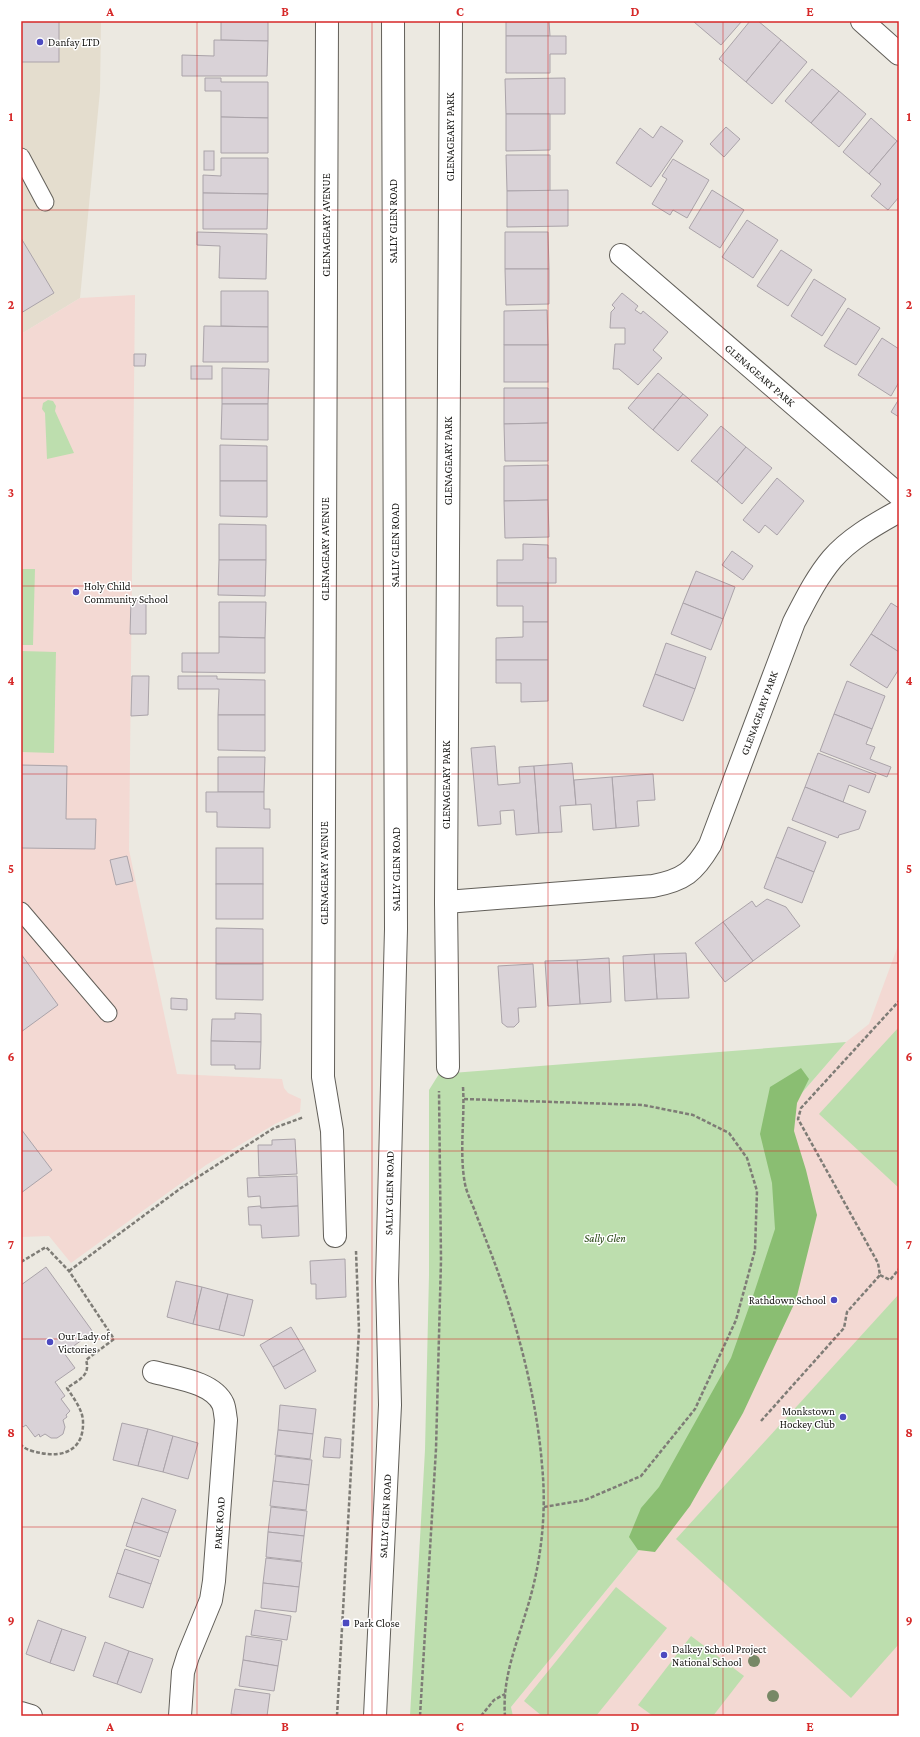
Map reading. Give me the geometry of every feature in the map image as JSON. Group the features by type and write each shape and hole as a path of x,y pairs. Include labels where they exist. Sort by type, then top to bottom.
{"street":[{"name":"GLENAGEARY AVENUE","path":"327,21 323,1076 332,1131 336,1236"},
{"name":"SALLY GLEN ROAD","path":"375,1716 390,1405 387,1281 396,929 393,21"},
{"name":"GLENAGEARY PARK","path":"443,1076 446,902 451,21"},
{"path":"862,21 899,54"},
{"name":"GLENAGEARY PARK","path":"621,255 899,495"},
{"name":"GLENAGEARY PARK","path":"446,902 653,886 672,882 686,874 700,862 710,845 794,622 805,600 832,559 850,542 877,523 899,511"},
{"name":"PARK ROAD","path":"154,1372 206,1386 217,1395 224,1405 226,1420 214,1581 211,1600 188,1656 184,1672 180,1716"},
{"path":"21,1713 31,1716"}],"lane":[{"path":"21,157 45,202"},
{"path":"21,911 108,1013"}],"path":[{"path":"880,1275 878,1263 798,1119 801,1108 899,1001"},
{"path":"420,1716 436,1449 441,1260 440,1099 443,1076 461,1070 464,1099 462,1153 465,1185 500,1277 515,1325 527,1372 542,1464 544,1507 542,1536 534,1580 507,1675 504,1694 505,1716"},
{"path":"464,1099 643,1105 693,1115 729,1133 747,1158 757,1192 755,1250 736,1320 695,1409 640,1476 585,1500 544,1507"},
{"path":"70,1272 181,1188 239,1150 274,1128 298,1118 310,1116"},
{"path":"21,1262 46,1247 70,1272 114,1339 86,1360 88,1367 86,1373 67,1388 80,1410 83,1421 83,1430 74,1447 69,1452 50,1455 36,1452 21,1445"},
{"path":"880,1275 890,1280 899,1269"},
{"path":"761,1420 844,1328 847,1312 880,1275"},
{"path":"481,1716 494,1700 504,1694"}],"shaded area":[{"path":"21,21 101,21 100,91 80,298 21,334"},
{"name":"Holy Child Community School","path":"135,295 129,850 177,1074 282,1079 284,1088 288,1093 301,1099 300,1112 275,1124 206,1165 71,1263 49,1236 21,1237 21,334 80,298"},
{"name":"Rathdown School","path":"899,943 899,1716 513,1716 511,1707 636,1554 681,1494 788,1109 846,1042 869,1024"}],"green space":[{"path":"48,400 53,401 56,406 55,411 74,453 47,459 45,413 42,409 43,403"},
{"path":"21,569 35,569 33,645 21,645"},
{"path":"21,651 56,652 54,753 21,752"},
{"path":"899,1027 899,1188 819,1114"},
{"name":"Sally Glen","path":"846,1042 788,1109 790,1238 681,1494 636,1554 511,1707 513,1716 410,1716 425,1450 429,1275 429,1090 439,1074"},
{"path":"801,1068 809,1079 797,1103 794,1131 806,1170 817,1215 796,1300 743,1413 690,1506 655,1552 638,1550 629,1537 641,1508 659,1487 731,1358 754,1293 775,1229 772,1183 760,1134 770,1087"},
{"name":"Monkstown Hockey Club","path":"899,1294 899,1644 851,1698 676,1539"},
{"path":"616,1587 667,1628 596,1716 542,1716 524,1701"},
{"path":"691,1636 744,1676 713,1716 653,1716 638,1705"}],"building":[{"name":"Danfay LTD","path":"21,21 59,21 59,62 21,62"},
{"path":"221,21 268,21 268,41 221,40"},
{"path":"506,21 549,21 550,36 506,36"},
{"path":"742,21 721,45 694,22"},
{"path":"750,21 758,21 781,40 746,82 719,59"},
{"path":"506,36 566,36 566,54 550,54 550,73 506,73"},
{"path":"214,40 268,41 267,76 182,76 182,55 214,56"},
{"path":"781,40 807,62 772,104 746,82"},
{"path":"812,69 839,91 811,123 785,101"},
{"path":"205,78 221,78 221,82 268,82 268,118 221,117 221,91 205,91"},
{"path":"565,78 565,114 506,114 505,79"},
{"path":"839,91 866,114 839,147 811,123"},
{"path":"506,114 550,114 550,150 506,151"},
{"path":"221,117 268,118 268,153 221,153"},
{"path":"871,118 897,141 869,174 843,152"},
{"path":"661,126 683,141 651,187 616,163 640,128 653,138"},
{"path":"726,127 740,139 724,157 710,144"},
{"path":"897,141 899,142 899,197 888,210 871,196 881,184 869,174"},
{"path":"204,151 214,151 214,170 204,170"},
{"path":"506,155 550,155 550,191 507,191"},
{"path":"221,158 268,158 268,194 203,193 203,175 221,176"},
{"path":"673,159 709,180 687,218 673,210 670,215 652,204 667,179 662,176"},
{"path":"568,190 568,226 507,227 507,191"},
{"path":"712,190 744,210 720,248 689,228"},
{"path":"203,193 268,194 267,229 203,229"},
{"path":"747,220 778,240 753,278 722,257"},
{"path":"197,232 267,234 266,279 219,278 220,246 197,245"},
{"path":"505,232 548,232 549,269 505,269"},
{"path":"21,238 54,293 21,313"},
{"path":"781,250 812,270 788,306 757,286"},
{"path":"505,269 549,269 549,304 506,305"},
{"path":"814,279 846,299 822,336 791,316"},
{"path":"221,291 268,291 268,327 221,326"},
{"path":"622,293 638,306 635,310 641,314 643,311 668,332 653,350 662,358 638,385 619,369 613,369 615,344 625,344 625,328 610,328 611,312 615,308 612,305"},
{"path":"848,308 880,328 856,365 824,346"},
{"path":"547,310 548,345 504,345 504,311"},
{"path":"204,326 268,327 268,362 203,362"},
{"path":"882,338 899,349 899,382 891,396 858,375"},
{"path":"504,345 548,345 548,382 504,382"},
{"path":"134,354 146,354 145,366 134,366"},
{"path":"191,366 212,366 212,379 191,379"},
{"path":"222,368 269,369 268,404 222,404"},
{"path":"658,373 683,394 653,430 628,408"},
{"path":"504,388 548,388 548,423 504,424"},
{"path":"683,394 708,415 678,451 653,430"},
{"path":"899,399 899,417 891,412"},
{"path":"222,404 268,404 268,440 221,439"},
{"path":"548,423 548,461 505,461 504,424"},
{"path":"721,426 746,447 717,482 691,461"},
{"path":"220,445 267,446 267,481 220,481"},
{"path":"746,447 772,468 742,504 717,482"},
{"path":"548,465 548,500 504,501 504,466"},
{"path":"777,478 804,501 777,535 765,525 759,533 743,520"},
{"path":"220,481 267,481 267,517 220,516"},
{"path":"548,500 549,537 505,538 504,501"},
{"path":"219,524 266,525 266,560 219,560"},
{"path":"523,544 548,545 548,558 556,558 556,583 497,583 497,560 523,560"},
{"path":"732,551 753,566 743,580 722,565"},
{"path":"219,560 266,560 265,596 218,595"},
{"path":"696,571 735,587 723,619 683,603"},
{"path":"497,583 548,583 548,622 523,622 523,606 497,606"},
{"path":"131,600 146,601 146,634 130,634"},
{"path":"219,602 266,602 265,638 219,637"},
{"path":"683,603 723,619 711,650 671,634"},
{"path":"891,603 899,608 899,652 871,634"},
{"path":"523,622 548,622 548,660 496,660 496,638 523,637"},
{"path":"871,634 899,652 899,669 887,688 850,665"},
{"path":"219,637 265,638 265,673 182,672 182,653 219,653"},
{"path":"666,643 706,657 695,689 655,674"},
{"path":"496,660 548,660 548,701 521,702 521,683 496,683"},
{"path":"655,674 695,689 683,721 643,706"},
{"path":"132,676 149,676 148,715 131,716"},
{"path":"178,676 217,676 217,679 265,680 265,715 218,715 219,689 178,689"},
{"path":"847,681 885,696 872,729 834,714"},
{"path":"834,714 872,729 866,744 875,747 870,759 891,767 887,777 820,751"},
{"path":"218,715 265,715 265,751 218,750"},
{"path":"495,746 498,785 520,783 519,767 534,766 539,833 516,835 514,810 500,811 501,824 478,826 471,748"},
{"path":"818,753 876,775 869,793 849,785 843,802 805,787"},
{"path":"218,757 265,757 264,792 218,792"},
{"path":"572,763 576,805 560,806 562,832 539,833 534,766"},
{"path":"21,765 67,766 66,819 96,819 95,849 21,848"},
{"path":"653,774 655,800 637,801 639,826 616,828 612,777"},
{"path":"612,777 616,828 593,830 591,804 576,805 574,780"},
{"path":"805,787 866,811 859,829 839,835 838,838 792,820"},
{"path":"206,792 264,792 264,809 270,809 270,828 217,827 217,812 206,812"},
{"path":"788,827 826,842 814,872 776,857"},
{"path":"216,848 263,848 263,884 216,884"},
{"path":"127,856 133,881 116,885 110,860"},
{"path":"776,857 814,872 802,903 764,888"},
{"path":"216,884 263,884 263,919 216,919"},
{"path":"767,899 786,907 800,926 753,961 723,922 752,901 756,907"},
{"path":"723,922 753,961 725,982 695,943"},
{"path":"216,928 263,929 263,964 216,964"},
{"path":"686,953 689,998 657,999 654,954"},
{"path":"21,954 58,1005 21,1032"},
{"path":"654,954 657,999 625,1001 623,956"},
{"path":"609,958 611,1002 580,1004 577,960"},
{"path":"577,960 580,1004 548,1006 545,961"},
{"path":"216,964 263,964 263,1000 216,999"},
{"path":"533,964 536,1007 518,1008 519,1022 514,1027 507,1027 502,1023 498,966"},
{"path":"171,998 187,999 187,1010 171,1009"},
{"path":"235,1013 261,1014 261,1042 211,1041 212,1019 235,1019"},
{"path":"211,1041 261,1042 260,1069 235,1069 235,1065 211,1065"},
{"path":"21,1129 52,1170 21,1193"},
{"path":"295,1139 297,1174 259,1176 258,1145 272,1145 272,1140"},
{"path":"297,1176 298,1206 261,1208 260,1196 248,1197 247,1178"},
{"path":"260,1206 261,1208 298,1206 299,1236 262,1238 261,1225 249,1225 248,1207"},
{"path":"345,1259 346,1297 316,1299 316,1284 311,1284 310,1261"},
{"name":"Our Lady of Victories","path":"46,1267 93,1332 64,1353 75,1368 55,1382 65,1396 61,1399 70,1411 66,1415 67,1417 63,1420 65,1427 63,1434 57,1438 51,1438 45,1434 40,1437 39,1434 35,1437 26,1425 23,1427 21,1425 21,1285"},
{"path":"176,1281 202,1287 193,1324 167,1317"},
{"path":"202,1287 228,1294 219,1330 193,1324"},
{"path":"228,1294 253,1300 244,1336 219,1330"},
{"path":"291,1327 304,1349 273,1367 260,1345"},
{"path":"304,1349 316,1371 285,1389 273,1367"},
{"path":"280,1405 316,1409 313,1434 278,1430"},
{"path":"122,1423 148,1429 138,1466 113,1460"},
{"path":"148,1429 173,1436 163,1472 138,1466"},
{"path":"278,1430 313,1434 310,1459 275,1455"},
{"path":"173,1436 198,1443 188,1479 163,1472"},
{"path":"325,1437 341,1439 340,1458 323,1457"},
{"path":"276,1456 312,1460 309,1485 273,1481"},
{"path":"273,1481 309,1485 306,1510 270,1506"},
{"path":"142,1498 176,1510 168,1533 134,1522"},
{"path":"271,1507 307,1511 304,1536 268,1532"},
{"path":"134,1522 168,1533 160,1557 126,1546"},
{"path":"268,1532 304,1536 301,1561 266,1557"},
{"path":"125,1549 159,1560 151,1584 117,1573"},
{"path":"266,1558 302,1562 299,1587 263,1583"},
{"path":"117,1573 151,1584 143,1608 109,1597"},
{"path":"263,1583 299,1587 296,1612 261,1608"},
{"path":"255,1610 291,1616 287,1640 251,1635"},
{"path":"38,1620 62,1629 50,1663 26,1654"},
{"path":"62,1629 86,1637 74,1671 50,1663"},
{"path":"246,1636 282,1641 278,1666 243,1660"},
{"path":"105,1642 129,1651 117,1684 93,1676"},
{"path":"129,1651 153,1659 141,1693 117,1684"},
{"path":"243,1660 278,1666 274,1691 239,1686"},
{"path":"235,1689 270,1694 267,1716 231,1714"}],"place":[{"name":"Danfay LTD","path":"40,42"},
{"name":"Holy Child Community School","path":"76,592"},
{"name":"Rathdown School","path":"834,1300"},
{"name":"Our Lady of Victories","path":"50,1342"},
{"name":"Monkstown Hockey Club","path":"843,1417"},
{"name":"Park Close","path":"346,1623"},
{"name":"Dalkey School Project National School","path":"664,1655"}]}
